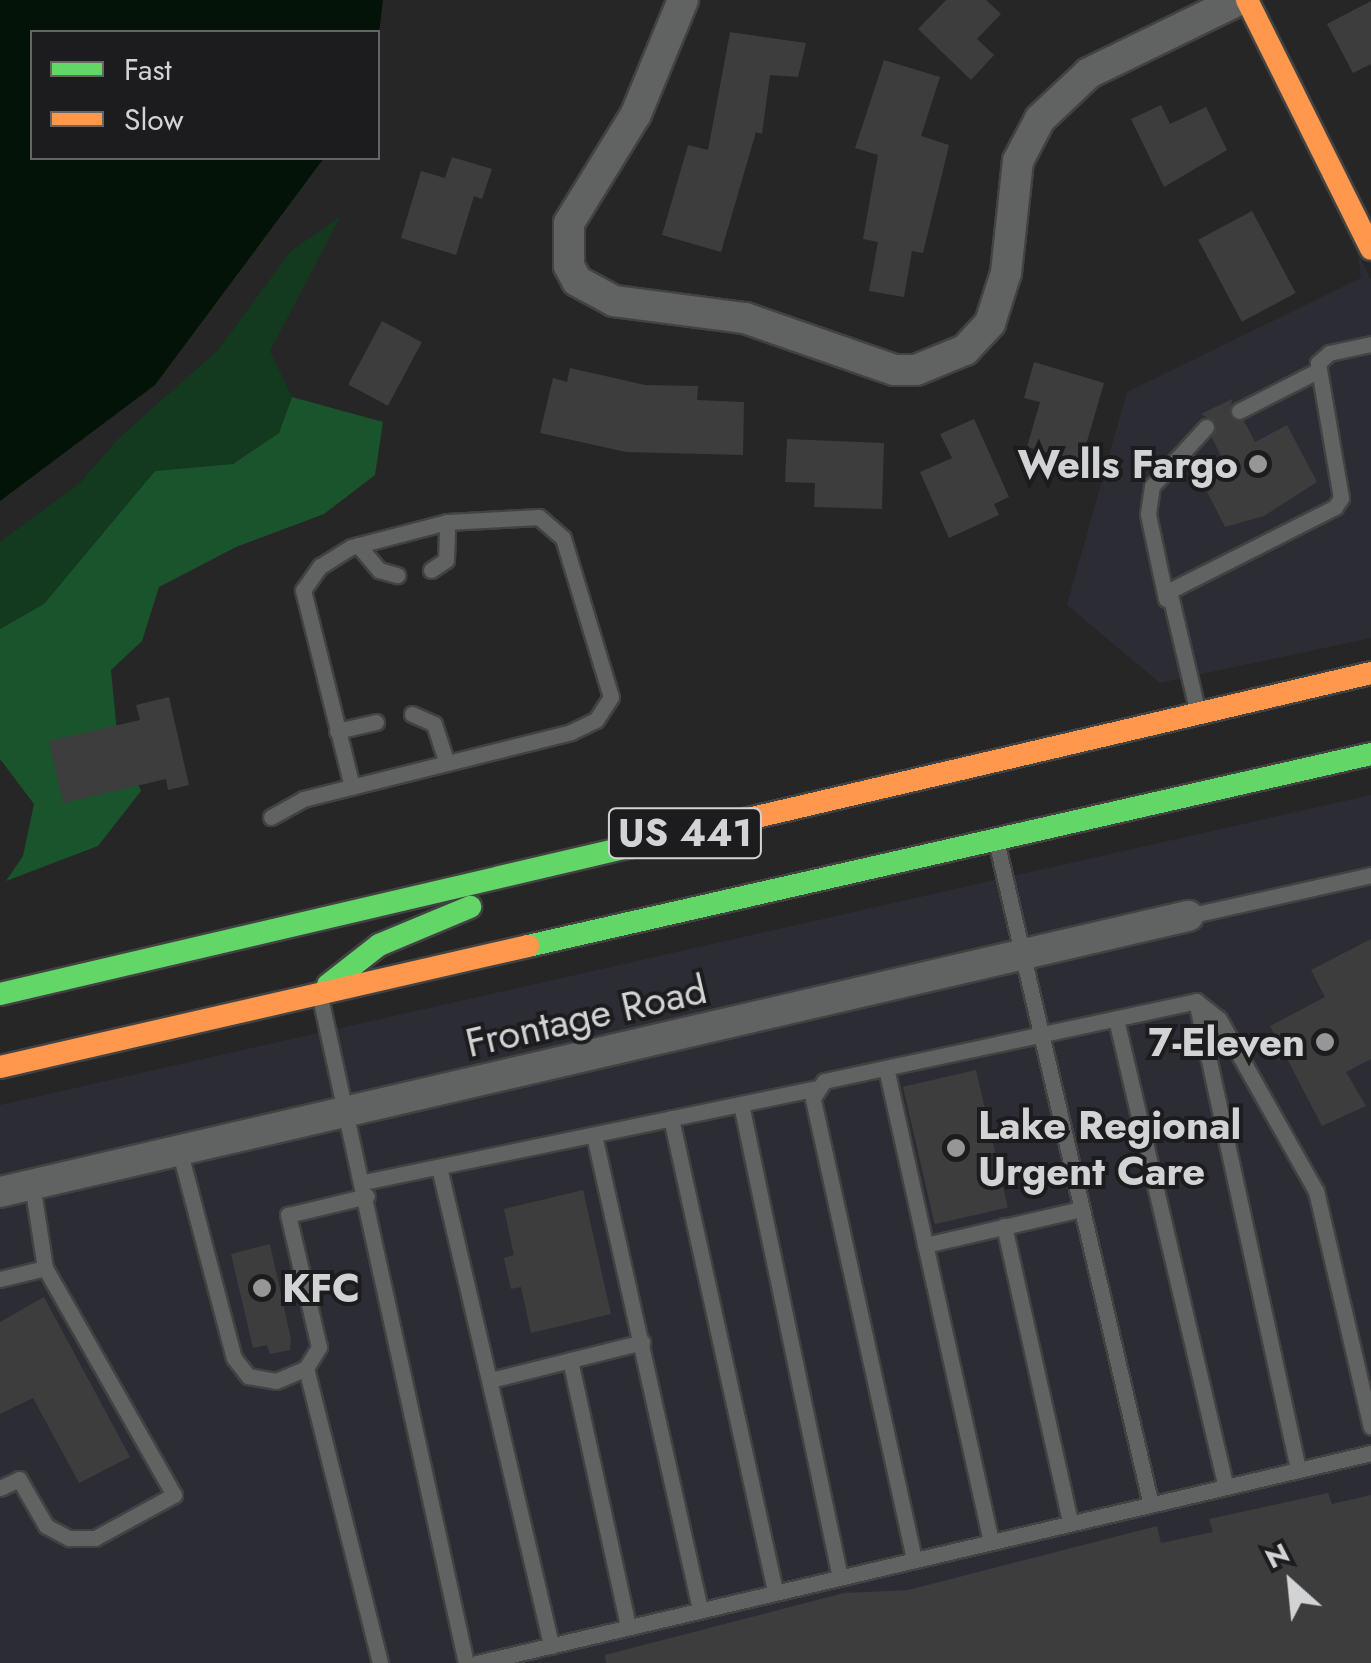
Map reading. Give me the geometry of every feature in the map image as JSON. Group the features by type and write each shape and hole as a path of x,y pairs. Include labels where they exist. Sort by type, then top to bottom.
{"main road":[{"path":"1247,0 1371,249"},
{"name":"US 441","path":"0,994 1371,673"},
{"name":"US 441","path":"0,1067 1371,754"},
{"path":"319,994 379,945 593,855"}],"street":[{"path":"683,0 636,114 570,223 569,266 577,281 614,301 745,318 894,370 916,370 964,350 990,323 1006,273 1018,161 1040,119 1089,73 1239,0"},
{"name":"Frontage Road","path":"0,1192 1188,916"}],"lane":[{"path":"1239,412 1317,372 1329,353 1371,344"},
{"path":"1166,600 1182,582 1336,507 1341,498 1317,372"},
{"path":"1198,713 1166,600 1148,514 1152,486 1206,428"},
{"path":"271,818 303,798 352,786 446,762 572,732 596,720 611,697 564,538 539,517 447,522 358,546 320,566 303,590 352,786"},
{"path":"431,570 446,560 447,522"},
{"path":"358,546 379,570 397,575"},
{"path":"412,714 434,724 446,762"},
{"path":"337,731 376,722"},
{"path":"996,841 1150,1501"},
{"path":"1188,916 1371,875"},
{"path":"319,994 349,1110 466,1663"},
{"path":"179,1150 234,1358 248,1376 276,1381 306,1368 319,1347 288,1215 439,1167 815,1089 886,1068 1196,1001"},
{"path":"1196,1001 1219,1019 1316,1191 1371,1427"},
{"path":"1196,1001 1298,1468"},
{"path":"1116,1018 1225,1484"},
{"path":"886,1068 991,1541"},
{"path":"815,1089 914,1559"},
{"path":"741,1104 840,1576"},
{"path":"671,1118 775,1592"},
{"path":"594,1134 700,1609"},
{"path":"439,1167 550,1646"},
{"path":"0,1488 19,1478 46,1526 69,1538 95,1538 174,1495 45,1268 32,1184"},
{"path":"925,1244 1081,1209"},
{"path":"1004,1226 1070,1521"},
{"path":"0,1279 45,1268"},
{"path":"491,1380 642,1342"},
{"path":"570,1360 628,1627"},
{"path":"306,1368 380,1663"},
{"path":"478,1663 1150,1501 1371,1453"}],"shaded area":[{"path":"0,0 383,0 379,30 30,30 30,160 323,160 155,385 0,501"},
{"path":"1358,254 1371,280 1371,638 1160,683 1067,605 1127,392 1361,278"},
{"path":"1371,795 1371,1663 0,1663 0,1105"}],"green space":[{"path":"340,217 270,351 292,397 279,433 232,464 155,471 44,604 0,629 0,542 80,483 118,439 218,350 291,251"},
{"path":"292,397 383,422 375,475 324,514 236,547 159,587 142,641 111,670 117,732 141,791 98,846 6,881 23,856 34,804 0,759 0,629 44,604 155,471 233,464 279,433"}],"building":[{"path":"946,0 986,0 1001,14 977,39 994,55 971,80 918,29"},
{"path":"1371,1 1371,64 1353,73 1327,24"},
{"path":"730,32 806,43 798,77 770,75 762,134 756,132 721,252 662,235 688,145 708,150"},
{"path":"884,60 940,77 921,136 949,145 923,253 912,251 904,297 869,291 878,242 863,239 878,155 855,148"},
{"path":"1161,105 1170,124 1206,107 1227,150 1164,187 1131,119"},
{"path":"452,157 492,169 482,199 474,196 456,255 401,238 421,171 445,178"},
{"path":"1252,211 1296,293 1242,322 1198,240"},
{"path":"382,321 422,342 388,406 348,385"},
{"path":"1034,362 1104,383 1081,462 1027,447 1040,402 1024,398"},
{"path":"570,368 645,385 698,386 697,400 744,402 743,455 626,452 540,433 553,378 567,382"},
{"name":"Wells Fargo","path":"1232,399 1230,417 1244,421 1255,442 1287,425 1317,482 1264,516 1225,527 1196,470 1222,458 1212,438 1216,423 1201,414"},
{"path":"974,419 1009,497 994,504 999,515 949,538 920,472 952,458 940,434"},
{"path":"787,439 884,443 882,509 814,507 815,483 785,482"},
{"path":"169,697 189,785 168,790 166,779 63,803 49,741 140,720 136,705"},
{"name":"7-Eleven","path":"1371,939 1371,1059 1346,1072 1366,1106 1322,1126 1270,1026 1325,997 1311,970"},
{"name":"Lake Regional Urgent Care","path":"976,1070 1008,1207 935,1224 903,1087"},
{"path":"583,1190 611,1314 531,1333 521,1287 511,1289 504,1258 514,1255 504,1209"},
{"name":"KFC","path":"270,1244 291,1339 290,1350 270,1354 267,1345 253,1348 231,1254"},
{"path":"44,1297 130,1457 79,1483 33,1398 0,1414 0,1322"},
{"path":"1328,1493 1332,1504 1371,1495 1371,1663 606,1663 605,1655 844,1593 908,1590 1157,1526 1161,1543 1213,1532 1209,1519"}],"traffic: fast":[{"path":"528,946 1371,754"},
{"path":"0,994 752,818"},
{"path":"328,985 379,945 470,907"}],"traffic: slow":[{"path":"1247,0 1371,249"},
{"path":"752,818 1371,673"},
{"path":"0,1067 528,946"}],"place":[{"name":"Wells Fargo","path":"1258,464"},
{"name":"7-Eleven","path":"1325,1042"},
{"name":"Lake Regional Urgent Care","path":"956,1148"},
{"name":"KFC","path":"262,1288"}]}
